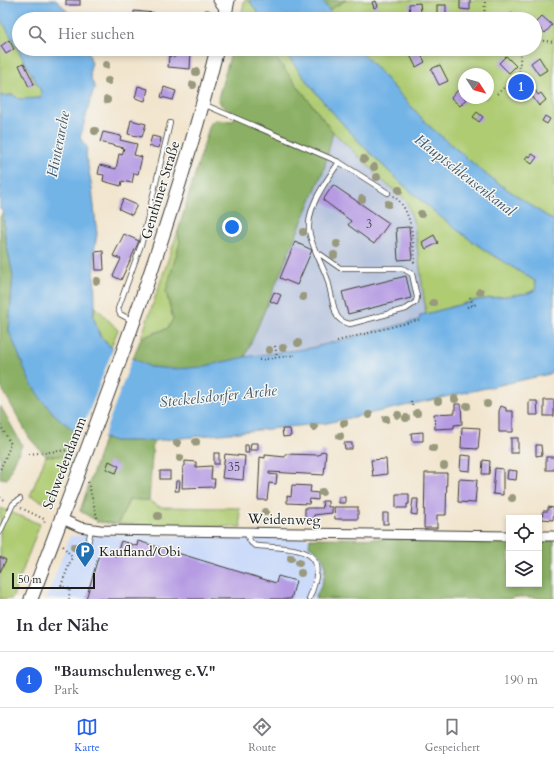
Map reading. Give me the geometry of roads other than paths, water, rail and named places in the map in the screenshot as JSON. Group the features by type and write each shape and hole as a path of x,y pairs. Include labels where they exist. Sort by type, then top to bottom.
{"main road":[{"name":"Genthiner Straße","path":"128,338 172,210 203,104 215,56"},
{"name":"Schwedendamm","path":"31,599 57,545 60,518 128,338"}],"street":[{"path":"218,0 226,10"},
{"name":"Weidenweg","path":"60,518 76,526 96,530 506,536"},
{"path":"542,536 554,536"}],"lane":[{"path":"203,104 339,162 388,193"},
{"path":"134,322 120,314 118,309 142,242 170,123"},
{"path":"317,252 340,268 402,268 410,272 417,297 413,305 406,309 350,324 345,323 337,316 326,277 317,252 309,229 313,208 319,193 339,162"},
{"path":"0,532 13,504 20,499"},
{"path":"86,554 96,530"},
{"path":"247,532 249,541 255,546 294,548 309,555 314,560 317,572 309,599"}],"water":[{"path":"0,0 57,0 68,12 12,12 12,39 0,20"},
{"path":"249,0 322,0 330,12 257,12"},
{"path":"22,56 90,56 92,63 90,70 91,76 96,89 93,91 80,138 87,147 86,155 92,188 97,234 94,252 95,306 93,315 100,337 111,347 150,367 174,369 201,367 245,357 311,348 419,320 420,315 477,300 529,293 536,289 535,281 486,251 430,208 402,184 350,132 326,105 288,56 365,56 428,125 489,177 554,221 554,373 327,423 153,441 116,441 77,433 56,416 41,399 29,380 9,331 13,275 5,237 3,212 0,209 0,96 13,95 19,99 40,98 41,91"}],"place":[{"name":"\"Baumschulenweg e.V.\"","path":"521,87"},
{"name":"Kaufland/Obi","path":"85,568"}],"water label":[{"name":"Hinterarche","path":"58,144"},
{"name":"Hauptschleusenkanal","path":"465,175"},
{"name":"Steckelsdorfer Arche","path":"218,396"}]}
